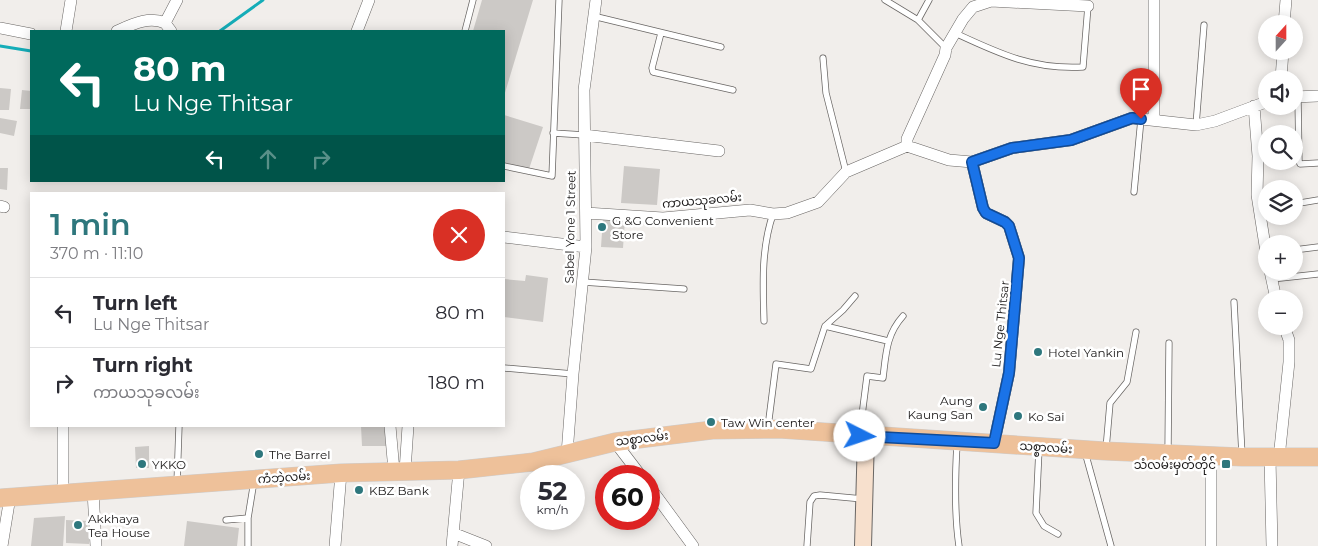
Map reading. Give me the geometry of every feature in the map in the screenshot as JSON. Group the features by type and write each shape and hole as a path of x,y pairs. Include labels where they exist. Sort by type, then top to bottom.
{"main road":[{"name":"သစ္စာလမ်း","path":"567,454 615,442 712,430 767,430 1084,450 1275,458 1318,457"},
{"path":"863,436 866,499 864,546"},
{"name":"ကံဘဲ့လမ်း","path":"5,498 341,473 460,470 534,462 567,454"}],"street":[{"path":"66,30 71,0"},
{"path":"119,30 131,24 150,19 168,27 177,0"},
{"path":"358,30 370,0"},
{"name":"Sabel Yone 1 Street","path":"567,454 586,247 584,90 596,0"},
{"path":"1154,0 1154,120"},
{"path":"1285,15 1286,0"},
{"path":"1088,6 1073,3 991,1 973,7 946,48 945,55 907,138 907,146 950,160 972,162 1012,148 1071,140 1132,118 1196,125 1215,121 1258,105"},
{"path":"0,28 30,34"},
{"path":"1303,97 1318,96"},
{"path":"1254,106 1258,156 1256,195 1258,199"},
{"path":"584,135 720,151"},
{"name":"ကာယသုခလမ်း","path":"586,213 663,218 750,210 773,214 787,213 818,202 846,172 907,146"},
{"name":"Lu Nge Thitsar","path":"972,162 983,208 986,213 1005,222 1009,226 1019,258 1009,373 994,443"},
{"path":"505,237 586,247"},
{"path":"1272,546 1275,458 1289,362 1287,335"},
{"path":"63,427 63,493"},
{"path":"390,427 399,471"},
{"path":"399,471 408,427"},
{"path":"615,442 633,465"},
{"path":"1211,456 1211,546"},
{"path":"452,546 460,470"},
{"path":"334,546 341,473"},
{"path":"93,491 96,546"},
{"path":"2,546 5,498"},
{"path":"660,501 693,546"},
{"path":"453,533 486,546"}],"lane":[{"path":"465,30 473,0"},
{"path":"505,166 552,176 559,0"},
{"path":"885,0 918,20 946,48"},
{"path":"918,20 929,0"},
{"path":"955,33 1004,56 1035,65 1083,67 1088,6"},
{"path":"593,16 721,48"},
{"path":"1196,125 1204,26"},
{"path":"662,33 652,68 653,72 734,90"},
{"path":"824,58 826,93 846,172"},
{"path":"1297,115 1300,164 1318,163"},
{"path":"1134,192 1141,119"},
{"path":"553,132 584,135"},
{"path":"1303,202 1318,200"},
{"path":"764,321 762,271 767,230 773,214"},
{"path":"1303,249 1318,248"},
{"path":"1303,274 1318,274"},
{"path":"583,282 684,289"},
{"path":"767,430 776,364 811,369 825,326 843,310 854,296"},
{"path":"1234,302 1242,457"},
{"path":"863,436 867,376 883,378 888,342 894,327 903,316"},
{"path":"825,326 888,342"},
{"path":"1105,451 1110,403 1127,382 1136,332"},
{"path":"1168,454 1169,344"},
{"path":"505,368 573,374"},
{"path":"177,485 179,427"},
{"path":"958,442 954,483 959,546"},
{"path":"1039,447 1036,513 1044,526 1058,534"},
{"path":"1084,450 1111,546"},
{"path":"248,546 248,518 254,479"},
{"path":"807,546 810,502 814,496 866,499"},
{"path":"226,520 248,518"}],"building":[{"path":"482,0 533,0 505,93 505,30 473,30"},
{"path":"0,88 11,89 9,110 0,110"},
{"path":"22,90 30,91 30,109 20,109"},
{"path":"505,115 543,127 529,169 505,163"},
{"path":"0,118 17,121 14,136 0,133"},
{"path":"624,166 660,169 657,205 621,203"},
{"path":"0,168 8,168 7,190 0,189"},
{"path":"603,218 625,220 623,248 601,247"},
{"path":"526,275 548,278 543,322 505,317 505,279 525,281"},
{"path":"361,427 385,427 386,446 362,446"},
{"path":"149,446 149,468 136,468 135,447"},
{"path":"65,516 63,546 31,546 34,518"},
{"path":"66,520 89,521 89,544 66,543"},
{"path":"187,521 239,528 237,546 184,546"}],"waterway":[{"path":"221,30 263,0"},
{"path":"0,46 30,51"}],"place":[{"name":"G &G Convenient Store","path":"602,227"},
{"name":"Hotel Yankin","path":"1038,352"},
{"name":"Aung Kaung San","path":"983,407"},
{"name":"Ko Sai","path":"1018,416"},
{"name":"Taw Win center","path":"711,422"},
{"name":"The Barrel","path":"259,454"},
{"name":"YKKO","path":"142,464"},
{"name":"သံလမ်းမှတ်တိုင်","path":"1226,464"},
{"name":"KBZ Bank","path":"359,490"},
{"name":"Akkhaya Tea House","path":"78,525"}],"route":[{"path":"860,436 994,443 1009,373 1019,258 1009,226 1005,222 986,213 983,208 972,162 1012,148 1071,140 1132,118 1141,119"}]}
